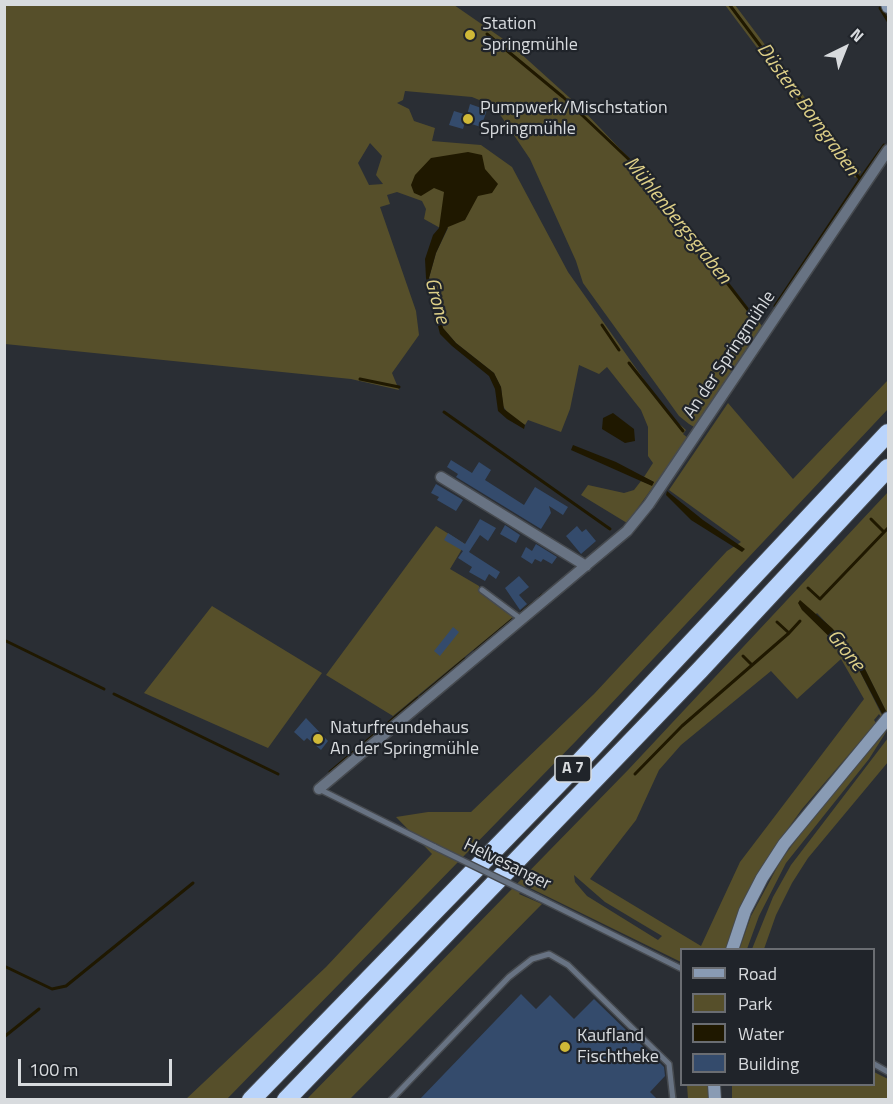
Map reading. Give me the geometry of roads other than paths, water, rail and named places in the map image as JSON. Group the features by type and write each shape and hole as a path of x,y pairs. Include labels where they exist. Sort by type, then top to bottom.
{"highway":[{"name":"A 7","path":"251,1100 578,764 888,433"},
{"name":"A 7","path":"286,1100 644,729 888,468"}],"main road":[{"path":"733,948 750,903 784,844 888,718"}],"street":[{"name":"An der Springmühle","path":"319,789 627,531 649,504 888,150"},
{"path":"441,477 586,566"}],"lane":[{"path":"482,590 521,619"},
{"name":"Helvesanger","path":"319,789 680,968"},
{"path":"391,1100 509,977 532,958 549,954 568,966 669,1064 673,1100"}],"water":[{"path":"468,152 482,155 485,169 498,184 492,193 478,196 465,220 448,227 436,253 429,278 443,328 456,343 494,373 501,387 504,409 525,425 524,429 498,411 495,389 489,376 440,334 426,278 425,259 433,235 439,228 444,192 434,188 421,196 414,193 411,185 415,175 431,158"},
{"path":"613,413 634,429 635,441 625,443 602,429 603,418"},
{"path":"573,445 616,462 654,482 652,486 571,450"},
{"path":"667,491 745,549 742,552 691,520 666,495"},
{"name":"Grone","path":"800,600 832,628 860,659 888,715 888,725 855,662 802,610 798,603"}],"waterway":[{"name":"Düstere Borngraben","path":"729,4 860,179 775,306"},
{"path":"880,8 888,21"},
{"name":"Mühlenbergsgraben","path":"487,34 563,97 640,170 755,319"},
{"path":"860,179 884,145"},
{"path":"602,325 619,350"},
{"path":"629,363 683,431"},
{"path":"360,379 399,387"},
{"path":"444,412 610,529"},
{"path":"871,519 884,532"},
{"path":"808,588 820,599 888,528"},
{"path":"522,612 533,603"},
{"path":"475,651 512,620"},
{"path":"777,622 789,633 800,621"},
{"path":"635,774 682,726 789,633"},
{"path":"4,640 104,689"},
{"path":"743,656 751,664"},
{"path":"421,696 465,659"},
{"path":"114,694 278,774"},
{"path":"330,772 418,698"},
{"path":"4,966 52,989 66,986 193,883"},
{"path":"4,1037 39,1009"}],"place":[{"name":"Station Springmühle","path":"470,35"},
{"name":"Pumpwerk/Mischstation Springmühle","path":"468,119"},
{"name":"Naturfreundehaus An der Springmühle","path":"318,739"},
{"name":"Kaufland Fischtheke","path":"565,1047"}]}
